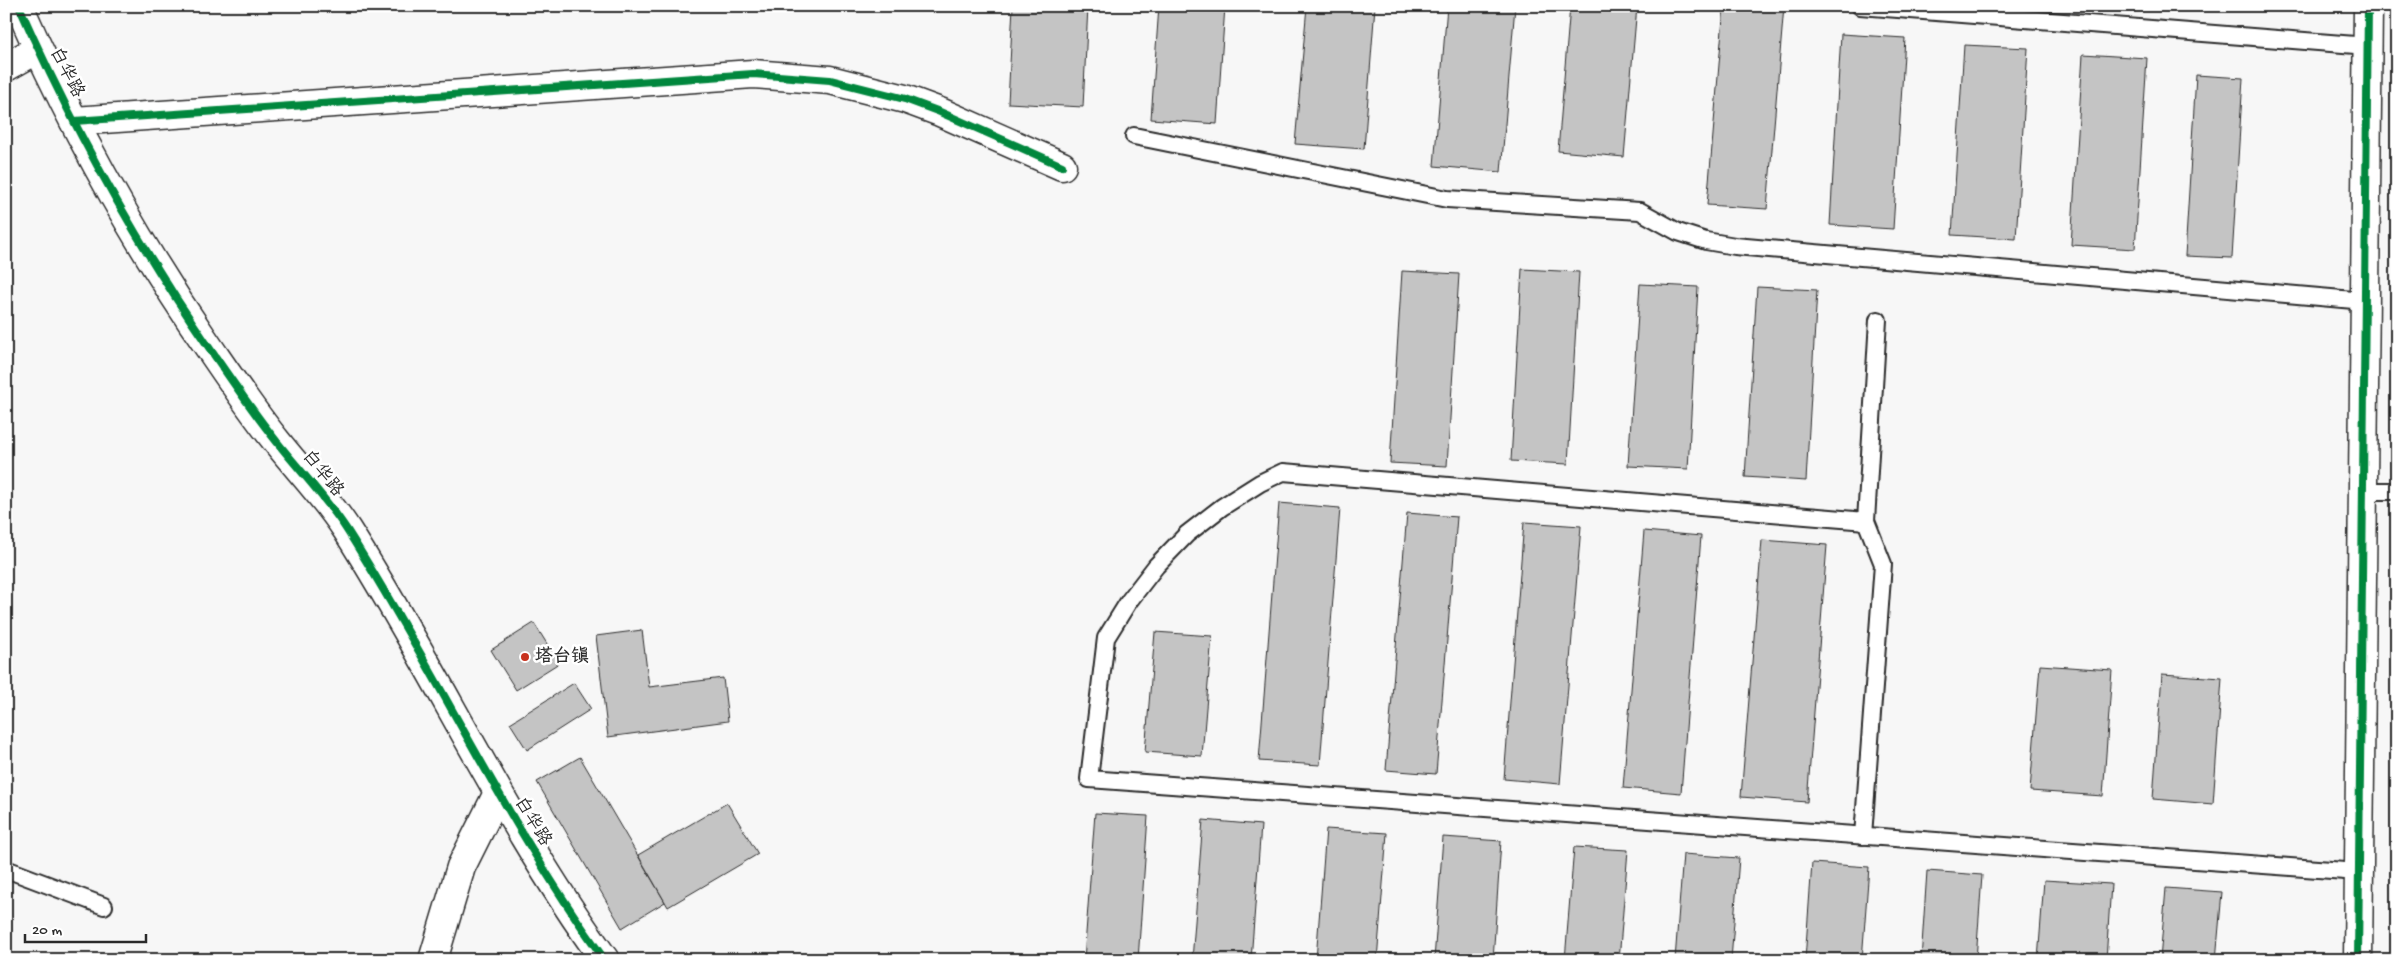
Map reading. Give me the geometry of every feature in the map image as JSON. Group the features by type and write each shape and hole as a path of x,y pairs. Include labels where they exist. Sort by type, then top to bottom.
{"street":[{"name":"白华路","path":"19,6 74,121 144,248 206,344 273,437 345,527 402,620 542,868 605,960"},
{"path":"2358,960 2368,6"},
{"path":"6,67 38,49"},
{"path":"74,121 754,74 830,80 905,99 1062,166"},
{"path":"433,960 461,867 498,792"}],"lane":[{"path":"1860,6 2368,46"},
{"path":"1134,136 1447,199 1640,211 1678,232 1706,241 1735,246 2365,302"},
{"path":"1863,836 1883,564 1866,521 1878,320"},
{"path":"1866,521 1283,472 1260,483 1222,507 1187,534 1156,566 1129,600 1106,638 1090,779 2359,872"},
{"path":"2363,491 2397,491"},
{"path":"6,869 104,906"}],"building":[{"path":"1013,6 1088,6 1083,107 1008,103"},
{"path":"1159,6 1225,6 1217,124 1151,119"},
{"path":"1307,6 1375,6 1364,149 1295,144"},
{"path":"1447,6 1515,6 1501,172 1434,166"},
{"path":"1570,6 1637,6 1624,157 1558,151"},
{"path":"1724,6 1784,6 1767,209 1707,205"},
{"path":"1841,34 1905,38 1893,229 1830,225"},
{"path":"1964,45 2028,48 2016,239 1952,235"},
{"path":"2083,54 2147,58 2135,249 2071,245"},
{"path":"2196,75 2243,78 2232,258 2185,256"},
{"path":"1522,269 1579,272 1568,464 1511,461"},
{"path":"1402,271 1459,274 1447,466 1390,463"},
{"path":"1640,284 1698,287 1688,469 1628,466"},
{"path":"1757,287 1817,290 1806,481 1745,477"},
{"path":"1279,503 1340,508 1320,765 1259,761"},
{"path":"1407,513 1457,517 1436,774 1386,770"},
{"path":"1524,522 1581,526 1560,784 1504,779"},
{"path":"1644,531 1701,536 1681,793 1623,788"},
{"path":"1762,540 1827,545 1807,802 1741,797"},
{"name":"塔台镇","path":"534,623 559,663 516,690 491,650"},
{"path":"642,630 649,687 723,678 728,721 608,737 596,636"},
{"path":"1155,632 1212,636 1202,756 1145,752"},
{"path":"2040,665 2112,670 2103,796 2030,791"},
{"path":"2162,674 2222,678 2213,804 2153,799"},
{"path":"574,683 591,709 527,750 510,723"},
{"path":"580,757 665,902 622,928 537,782"},
{"path":"727,803 758,854 668,907 638,855"},
{"path":"1095,813 1148,816 1138,960 1084,960"},
{"path":"1203,820 1261,825 1251,960 1192,960"},
{"path":"1326,829 1387,833 1377,960 1316,960"},
{"path":"1443,837 1501,841 1493,960 1434,960"},
{"path":"1574,847 1628,850 1619,960 1565,960"},
{"path":"1683,854 1739,858 1731,960 1675,960"},
{"path":"1812,863 1869,867 1862,960 1805,960"},
{"path":"1927,871 1982,875 1976,960 1921,960"},
{"path":"2044,880 2111,884 2106,960 2038,960"},
{"path":"2166,888 2222,892 2216,960 2160,960"}],"cycle path":[{"path":"19,6 60,94 129,223 181,306 250,406 331,507 347,530 380,583 536,855 569,908 605,960"},
{"path":"2358,960 2368,6"},
{"path":"74,121 753,74 830,80 905,99 940,112 1062,166"}],"place":[{"name":"塔台镇","path":"525,657"}]}
